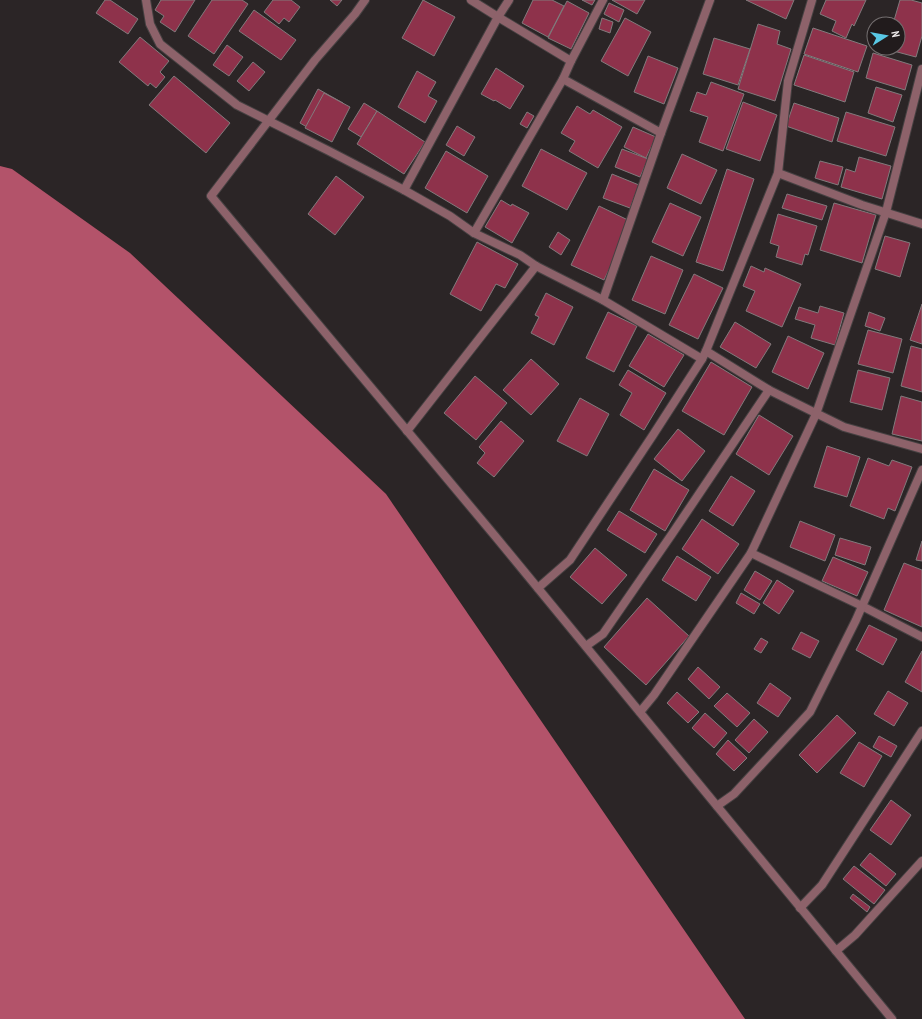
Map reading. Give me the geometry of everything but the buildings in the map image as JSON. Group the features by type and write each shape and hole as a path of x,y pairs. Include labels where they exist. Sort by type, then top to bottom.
{"street":[{"path":"146,0 150,24 160,44 237,105 404,190 450,216 474,233 520,255 536,266 603,300 816,414 844,427 922,449"},
{"path":"365,0 315,60 211,196 495,536 892,1019"},
{"path":"471,0 571,61"},
{"path":"404,190 508,0"},
{"path":"474,233 563,79 603,0"},
{"path":"603,300 661,133 710,0"},
{"path":"538,588 570,560 704,355 778,173 788,81 812,0"},
{"path":"640,712 654,695 751,553 816,414 886,212 922,69"},
{"path":"563,79 661,133"},
{"path":"778,173 862,205 922,224"},
{"path":"407,431 536,266"},
{"path":"586,646 602,634 672,534 769,390"},
{"path":"717,806 734,794 810,712 862,606 922,470"},
{"path":"751,553 862,606 922,637"},
{"path":"800,908 822,885 922,731"},
{"path":"836,951 855,935 922,860"}],"shaded area":[{"path":"0,166 12,169 130,253 386,494 745,1019 0,1019"}]}
